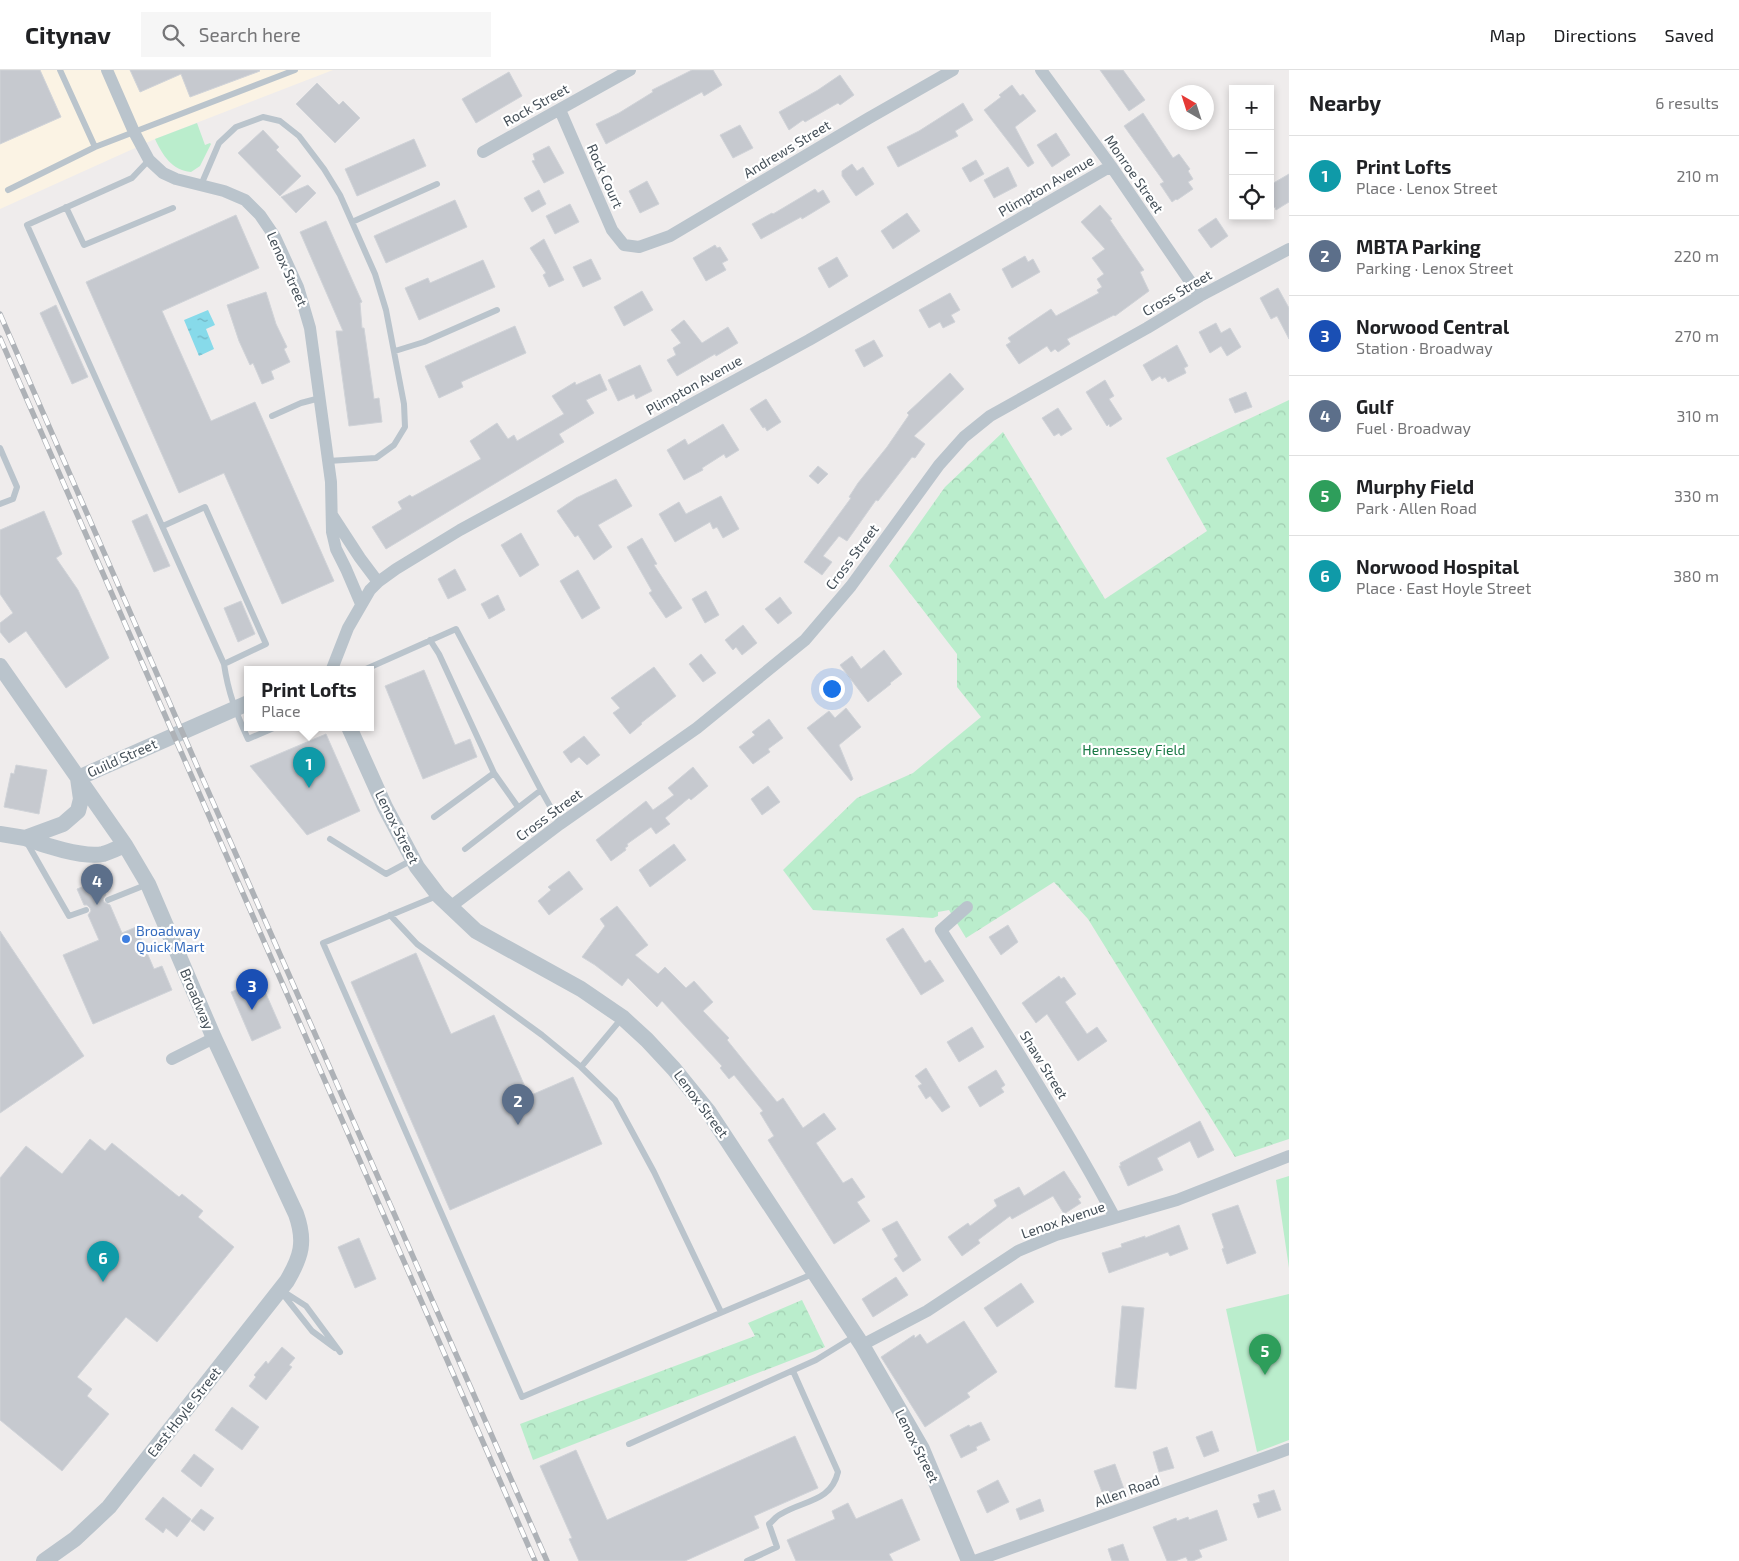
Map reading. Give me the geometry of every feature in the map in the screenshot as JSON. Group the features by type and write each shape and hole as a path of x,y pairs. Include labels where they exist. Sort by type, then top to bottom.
{"street":[{"name":"Lenox Street","path":"107,70 134,132 149,160 163,173 224,191 245,200 260,214 276,237 298,287 311,331 328,461 332,532 336,549 361,604"},
{"name":"Rock Street","path":"484,152 630,70"},
{"name":"Andrews Street","path":"633,246 639,247 670,236 953,70"},
{"name":"Monroe Street","path":"1041,70 1111,166 1200,296"},
{"name":"Rock Court","path":"560,110 612,230 624,245 633,246"},
{"name":"Plimpton Avenue","path":"333,666 348,628 361,604 370,590 396,568 460,530 809,340 1111,166"},
{"name":"Cross Street","path":"444,902 697,728 805,640 851,586 939,464 964,437 990,416 1148,328 1200,296 1289,249"},
{"path":"332,515 378,582"},
{"name":"Broadway","path":"0,666 125,845 148,884 214,1038 296,1214 302,1245"},
{"name":"Guild Street","path":"0,834 24,838 63,824 78,811 81,799 78,778 241,706"},
{"name":"Lenox Street","path":"351,731 384,808 413,860 444,902 476,931 581,989 622,1018 648,1040 708,1111 859,1340 922,1449 969,1561"},
{"path":"24,838 52,848 94,854 102,854 125,845"},
{"name":"Shaw Street","path":"967,907 941,930 1032,1073 1085,1162 1115,1218"},
{"path":"172,1059 214,1038"},
{"name":"Lenox Avenue","path":"859,1340 926,1311 1018,1251 1056,1235 1177,1200 1289,1156"},
{"name":"East Hoyle Street","path":"44,1561 76,1538 109,1507 280,1290 296,1266 302,1245"},
{"name":"Allen Road","path":"975,1561 1289,1449"}],"lane":[{"path":"60,70 95,147"},
{"path":"8,190 95,147 295,70"},
{"path":"201,185 220,143 236,127 263,117 280,120 300,136 324,168 340,195 375,274 386,310 404,404 405,427 394,446 376,458 328,461"},
{"path":"149,160 132,178 27,225 224,664 228,688 241,706 244,720"},
{"path":"352,222 437,184"},
{"path":"66,207 84,244 173,208"},
{"path":"395,351 424,342 496,310"},
{"path":"272,416 301,403 320,398"},
{"path":"0,448 17,487 13,498 0,504"},
{"path":"163,526 205,507 266,644 224,664"},
{"path":"373,666 456,629 560,824"},
{"path":"430,640 494,773 518,807"},
{"path":"246,731 248,739 267,731"},
{"path":"434,817 494,773"},
{"path":"466,849 541,790"},
{"path":"24,838 69,916 86,910"},
{"path":"330,839 386,874 413,860"},
{"path":"108,900 148,884"},
{"path":"444,902 390,916 323,943 522,1397 816,1273"},
{"path":"390,916 417,944 542,1036 580,1067 615,1100 654,1172 721,1312"},
{"path":"580,1067 622,1018"},
{"path":"280,1290 306,1306 340,1352 312,1331 280,1290"},
{"path":"629,1444 859,1340"},
{"path":"747,1561 777,1547 769,1524 780,1514 826,1495 836,1480 838,1472 793,1371"}],"shaded area":[{"path":"0,70 333,70 155,139 0,209"}],"green space":[{"path":"197,123 205,145 211,144 200,166 191,172 184,171 169,161 155,139"},
{"name":"Hennessey Field","path":"1289,400 1289,1139 1235,1157 1088,919 1054,882 966,938 949,910 938,912 938,916 933,918 813,910 783,870 857,798 913,773 981,717 957,687 957,654 889,566 945,487 1003,432 1105,599 1207,531 1166,458"},
{"path":"1289,1176 1289,1268 1276,1180"},
{"path":"1289,1294 1289,1440 1257,1452 1226,1309"},
{"path":"802,1300 825,1347 533,1460 520,1424 755,1336 748,1323"}],"water":[{"path":"208,310 215,325 206,329 214,349 199,356 184,320"}],"building":[{"path":"0,70 40,70 61,117 0,144"},
{"path":"130,70 260,71 190,97 181,74 140,92"},
{"path":"692,70 713,70 722,85 704,96 702,92 606,144 596,124 619,113 653,92 652,90"},
{"path":"1100,70 1123,70 1145,100 1129,111"},
{"path":"509,72 522,96 476,123 462,99"},
{"path":"840,75 854,95 840,105 838,103 805,122 803,120 789,130 779,112"},
{"path":"317,83 339,105 343,101 360,118 335,143 296,104"},
{"path":"1012,85 1020,96 1023,94 1036,111 1015,127 1034,163 1028,167 984,110 1001,97 999,95"},
{"path":"963,103 973,120 955,131 958,136 898,167 887,147 919,131"},
{"path":"1143,113 1173,158 1179,154 1190,169 1188,171 1193,179 1188,182 1193,189 1172,202 1160,184 1164,182 1124,126"},
{"path":"740,125 753,148 733,158 720,135"},
{"path":"263,130 279,147 276,150 301,176 280,196 238,153"},
{"path":"1056,133 1070,155 1052,167 1037,145"},
{"path":"414,139 426,166 357,196 345,169"},
{"path":"549,146 564,173 544,183 532,161 535,160 533,154"},
{"path":"976,160 984,174 970,182 962,168"},
{"path":"852,164 857,171 863,167 874,184 856,196 842,176 842,171"},
{"path":"1008,167 1017,186 994,198 984,180"},
{"path":"1289,174 1289,202 1276,210 1274,208 1274,183"},
{"path":"647,181 659,204 640,213 629,191"},
{"path":"308,185 316,193 296,213 281,197"},
{"path":"815,189 818,193 823,190 830,202 802,219 801,217 761,239 752,224"},
{"path":"539,190 546,204 532,212 524,198"},
{"path":"455,200 467,227 386,263 374,236"},
{"path":"570,204 579,222 555,234 546,216"},
{"path":"1100,205 1112,219 1110,220 1144,270 1140,272 1149,291 1115,316 1067,339 1070,344 1058,352 1055,349 1051,352 1047,346 1019,364 1006,345 1011,342 1008,338 1051,309 1056,316 1099,293 1097,290 1102,287 1097,279 1104,274 1092,258 1105,249 1081,222"},
{"path":"907,213 920,231 893,249 881,231"},
{"path":"236,215 259,268 162,311 211,421 255,402 334,581 282,604 224,473 179,493 86,282"},
{"path":"1216,218 1228,236 1211,248 1198,230"},
{"path":"326,221 362,302 360,303 362,328 364,328 374,399 379,398 382,422 349,426 336,331 343,331 300,232"},
{"path":"544,239 564,280 549,287 543,275 546,273 530,248"},
{"path":"715,245 717,248 720,247 728,260 722,263 726,270 706,281 693,258"},
{"path":"1025,256 1028,262 1033,259 1040,272 1012,288 1002,269"},
{"path":"837,257 848,276 829,288 818,268"},
{"path":"591,259 601,279 583,287 573,267"},
{"path":"483,260 495,287 419,320 405,288 428,278 430,283"},
{"path":"1278,288 1289,308 1289,339 1277,316 1271,319 1260,298"},
{"path":"642,291 653,310 624,326 614,307"},
{"path":"266,292 276,324 287,347 284,349 290,362 271,371 274,379 262,384 253,363 250,365 239,341 227,305"},
{"path":"950,293 960,310 951,315 955,322 943,328 940,322 929,328 919,310"},
{"path":"56,305 88,377 72,384 40,313"},
{"path":"684,320 702,343 728,327 738,343 677,376 667,360 676,355 673,348 681,343 671,330"},
{"path":"1216,323 1221,333 1230,328 1241,347 1227,356 1221,346 1210,353 1199,332"},
{"path":"515,326 526,353 461,382 463,387 439,398 425,366"},
{"path":"874,340 883,356 864,367 855,350"},
{"path":"1177,345 1188,366 1184,368 1186,373 1168,382 1165,377 1162,379 1160,376 1152,381 1143,365"},
{"path":"640,365 652,391 636,399 634,394 618,401 608,380"},
{"path":"950,373 964,389 914,436 925,444 915,458 912,457 878,501 876,500 847,541 839,536 823,556 832,562 822,575 804,562 851,498 849,497 858,483 887,447 909,415 907,413"},
{"path":"600,374 607,390 586,400 594,413 559,434 564,442 386,549 372,527 402,509 398,502 410,495 412,497 481,459 470,441 497,423 508,439 514,435 517,441 564,414 552,396 575,382 576,385"},
{"path":"1105,380 1114,396 1109,399 1122,419 1110,427 1109,424 1107,426 1086,392"},
{"path":"1246,392 1252,407 1235,413 1229,399"},
{"path":"766,399 781,422 767,431 750,409"},
{"path":"1058,408 1072,429 1061,436 1059,433 1054,436 1042,418"},
{"path":"723,424 739,450 726,458 724,454 702,468 703,470 684,480 667,450 685,439 688,445"},
{"path":"818,466 828,474 818,484 809,476"},
{"path":"616,479 632,506 598,525 612,547 594,560 578,535 575,537 557,511 576,498"},
{"path":"721,496 739,529 723,538 717,527 713,529 710,522 675,542 659,514 679,502 686,514"},
{"path":"44,511 62,554 56,558 78,590 109,658 66,688 26,631 9,643 0,632 0,623 13,613 0,594 0,530"},
{"path":"147,514 170,566 154,572 132,521"},
{"path":"521,533 539,565 520,577 501,545"},
{"path":"642,538 657,564 654,565 682,608 666,618 649,593 652,591 627,547"},
{"path":"455,569 466,590 448,599 438,579"},
{"path":"578,570 600,608 582,619 560,581"},
{"path":"706,591 719,615 705,623 692,599"},
{"path":"498,595 505,610 489,619 481,604"},
{"path":"780,597 792,613 778,624 765,609"},
{"path":"241,601 255,634 238,642 224,608"},
{"path":"743,625 757,643 742,655 736,647 733,650 725,640"},
{"path":"884,650 902,674 868,702 840,665 852,656 861,669"},
{"path":"701,654 716,673 703,682 689,664"},
{"path":"654,667 676,696 630,734 613,713 620,708 611,698"},
{"path":"424,670 455,745 470,739 477,757 423,779 385,686"},
{"path":"846,708 861,727 839,745 853,779 851,781 807,728 829,711 835,718"},
{"path":"769,719 783,738 768,749 770,752 753,764 739,747 755,735 752,732"},
{"path":"326,734 360,811 307,835 250,766"},
{"path":"584,736 600,755 587,765 579,757 571,763 563,752"},
{"path":"16,765 47,770 39,814 4,807 11,773 14,774"},
{"path":"693,767 708,786 691,800 689,798 665,818 670,824 656,834 651,827 627,844 626,850 611,861 596,840 646,801 653,810 674,795 668,788"},
{"path":"768,786 780,802 762,815 751,799"},
{"path":"674,844 686,860 650,887 639,870"},
{"path":"569,871 583,889 549,915 538,901 551,890 548,887"},
{"path":"99,880 106,895 103,899 104,902 110,905 122,933 136,927 154,969 162,966 172,990 93,1024 63,955 99,940 88,915 91,911 90,908 84,905 77,889"},
{"path":"617,906 648,945 635,955 658,974 665,967 686,988 694,981 713,1002 703,1011 729,1038 727,1040 777,1102 783,1098 803,1128 824,1113 836,1129 816,1143 843,1183 852,1178 865,1197 857,1202 870,1221 834,1244 768,1140 774,1136 760,1113 763,1111 734,1075 729,1079 720,1068 722,1066 662,1001 657,1007 628,978 622,986 582,957 605,926 600,919"},
{"path":"1008,925 1018,942 1001,955 989,937"},
{"path":"903,928 925,963 930,960 944,981 921,995 886,939"},
{"path":"0,931 84,1056 0,1113"},
{"path":"416,953 451,1034 494,1015 529,1096 573,1077 602,1144 450,1210 351,982"},
{"path":"1059,976 1061,979 1064,977 1076,994 1065,1002 1087,1034 1097,1027 1107,1041 1078,1061 1047,1014 1036,1023 1022,1003"},
{"path":"260,980 281,1028 252,1041 231,992"},
{"path":"972,1027 984,1047 959,1062 947,1042"},
{"path":"926,1068 950,1107 942,1112 930,1096 926,1099 918,1086 922,1084 915,1076"},
{"path":"996,1070 1005,1085 1001,1088 1004,1092 980,1107 968,1087"},
{"path":"1200,1121 1214,1150 1198,1158 1190,1141 1157,1158 1163,1170 1128,1186 1119,1166 1121,1166 1120,1163"},
{"path":"90,1139 105,1151 112,1143 179,1197 182,1194 203,1211 198,1217 234,1247 157,1342 126,1317 77,1377 92,1389 87,1396 109,1414 62,1471 0,1420 0,1178 26,1146 62,1174"},
{"path":"1064,1171 1081,1197 1078,1199 1081,1203 1064,1214 1053,1196 1012,1219 1010,1216 978,1240 980,1243 962,1256 948,1237 968,1223 970,1226 997,1206 994,1200 1019,1187 1024,1196"},
{"path":"1238,1205 1256,1253 1227,1264 1222,1249 1224,1248 1212,1214"},
{"path":"897,1221 921,1260 903,1272 894,1259 898,1256 882,1229"},
{"path":"1179,1225 1188,1249 1170,1256 1168,1252 1109,1273 1102,1253 1122,1247 1121,1244 1145,1236 1145,1238"},
{"path":"359,1238 376,1279 355,1288 338,1247"},
{"path":"896,1277 908,1295 873,1317 862,1299"},
{"path":"1021,1283 1034,1302 997,1327 984,1308"},
{"path":"1122,1306 1144,1308 1136,1389 1115,1387"},
{"path":"964,1321 997,1372 967,1393 970,1397 925,1427 881,1357 914,1335 915,1338 920,1334 927,1344"},
{"path":"282,1347 295,1358 289,1365 292,1367 266,1400 249,1386 256,1377 254,1375 266,1361 268,1364"},
{"path":"232,1407 259,1427 242,1450 215,1430"},
{"path":"981,1422 990,1440 976,1447 977,1450 961,1458 950,1435 969,1425 970,1427"},
{"path":"1212,1431 1219,1451 1204,1457 1196,1437"},
{"path":"795,1436 818,1488 754,1516 759,1528 685,1561 579,1561 569,1539 572,1538 540,1466 576,1450 607,1520"},
{"path":"1167,1447 1174,1468 1159,1472 1153,1452"},
{"path":"194,1454 214,1469 201,1487 181,1471"},
{"path":"1115,1464 1124,1489 1107,1495 1105,1490 1102,1492 1094,1471"},
{"path":"998,1480 1009,1502 987,1513 977,1491"},
{"path":"1274,1490 1281,1510 1258,1518 1253,1504 1260,1502 1258,1495"},
{"path":"163,1497 191,1519 177,1537 166,1528 163,1533 145,1519"},
{"path":"902,1499 920,1540 889,1554 893,1561 796,1561 787,1540 835,1519 832,1511 848,1503 856,1519"},
{"path":"1040,1499 1044,1511 1020,1520 1016,1509"},
{"path":"201,1509 214,1518 204,1531 191,1521"},
{"path":"1217,1510 1227,1540 1199,1550 1202,1557 1193,1561 1188,1561 1186,1557 1175,1561 1167,1561 1153,1527 1176,1518 1177,1521 1188,1517 1189,1520"},
{"path":"1123,1544 1129,1561 1112,1561 1108,1549"}],"railway":[{"path":"0,314 547,1561"},
{"path":"0,338 535,1561"}],"place":[{"name":"Print Lofts","path":"309,788"},
{"name":"Gulf","path":"97,905"},
{"name":"Broadway Quick Mart","path":"126,939"},
{"name":"Norwood Central","path":"252,1010"},
{"name":"MBTA Parking","path":"518,1125"},
{"name":"Norwood Hospital","path":"103,1282"},
{"name":"Murphy Field","path":"1265,1375"}]}
